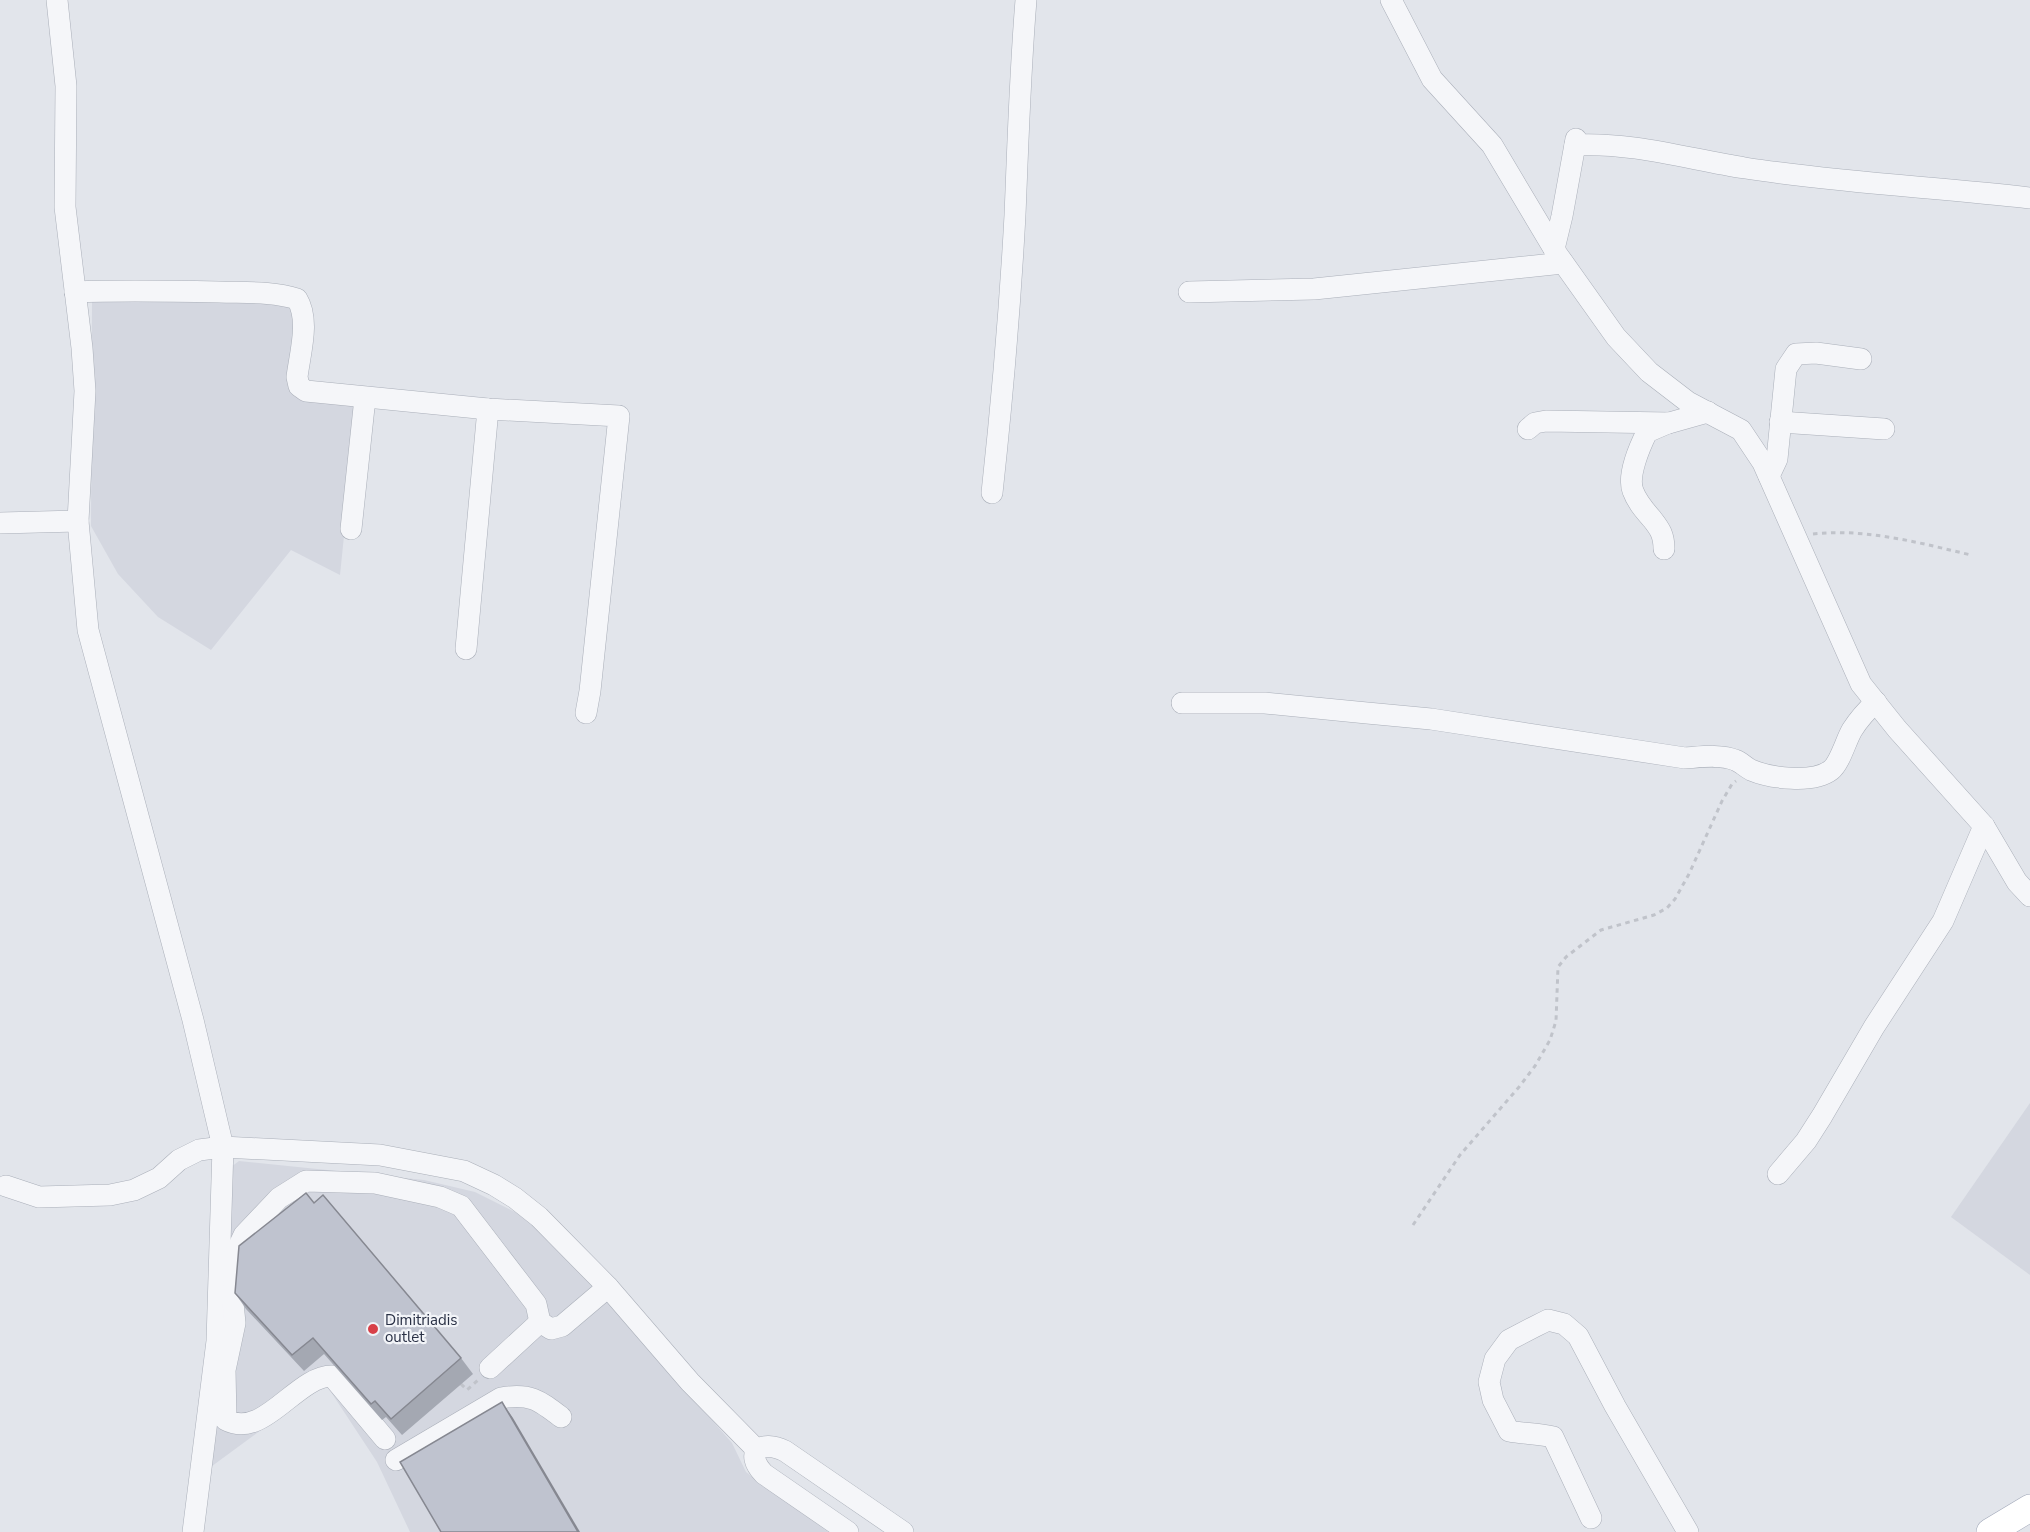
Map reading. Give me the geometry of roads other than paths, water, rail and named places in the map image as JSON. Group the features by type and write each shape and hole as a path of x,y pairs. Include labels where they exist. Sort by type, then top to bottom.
{"main road":[{"path":"1990,1532 2030,1508"}],"street":[{"path":"57,0 66,86 65,207 85,391 78,521 87,630 193,1020 223,1146 217,1341 193,1532"},
{"path":"992,494 1005,369 1026,0"},
{"path":"1390,0 1432,79 1492,145 1559,256 1616,337 1640,363 1688,402 1740,430 1763,463 1861,684 1984,826 2018,882 2030,896"},
{"path":"1559,256 1575,142 1627,146 1745,168 1803,176 2030,198"},
{"path":"1189,292 1314,289 1559,256"},
{"path":"75,292 137,290 245,293 286,295 297,299 302,308 303,320 297,377 299,386 306,391 488,409 619,416 586,713"},
{"path":"1769,476 1777,459 1786,369 1796,354 1816,353 1861,359"},
{"path":"351,529 365,398"},
{"path":"466,649 488,409"},
{"path":"1664,549 1663,533 1641,506 1632,490 1632,476 1640,448 1647,432 1708,412"},
{"path":"1528,429 1535,423 1546,421 1669,423"},
{"path":"1780,422 1884,429"},
{"path":"0,523 78,521"},
{"path":"1182,704 1265,703 1431,719 1685,758 1725,758 1736,760 1768,775 1799,779 1832,770 1852,730 1865,712 1876,702"},
{"path":"1778,1174 1806,1141 1874,1027 1943,921 1984,826"},
{"path":"6,1186 39,1197 110,1195 134,1190 159,1178 178,1161 199,1150 223,1146 380,1155 464,1171 494,1185 531,1211 608,1287 690,1382 757,1450"},
{"path":"385,1439 332,1376 320,1376 267,1414 246,1424 235,1425 226,1420 225,1370 235,1323 233,1303 235,1254 244,1235 279,1198 306,1181 375,1183 440,1197 461,1206 536,1304 540,1322 551,1329 562,1326 608,1287"},
{"path":"1591,1518 1553,1437 1537,1433 1522,1434 1509,1431 1493,1400 1489,1382 1495,1359 1509,1340 1548,1320 1564,1324 1578,1336 1615,1406 1688,1532"},
{"path":"490,1368 540,1322"},
{"path":"396,1460 501,1398 520,1395 541,1402 561,1417"},
{"path":"848,1532 764,1474 756,1466 754,1457 757,1450 764,1445 774,1445 785,1451 903,1532"}],"place":[{"name":"Dimitriadis outlet","path":"373,1329"}]}
